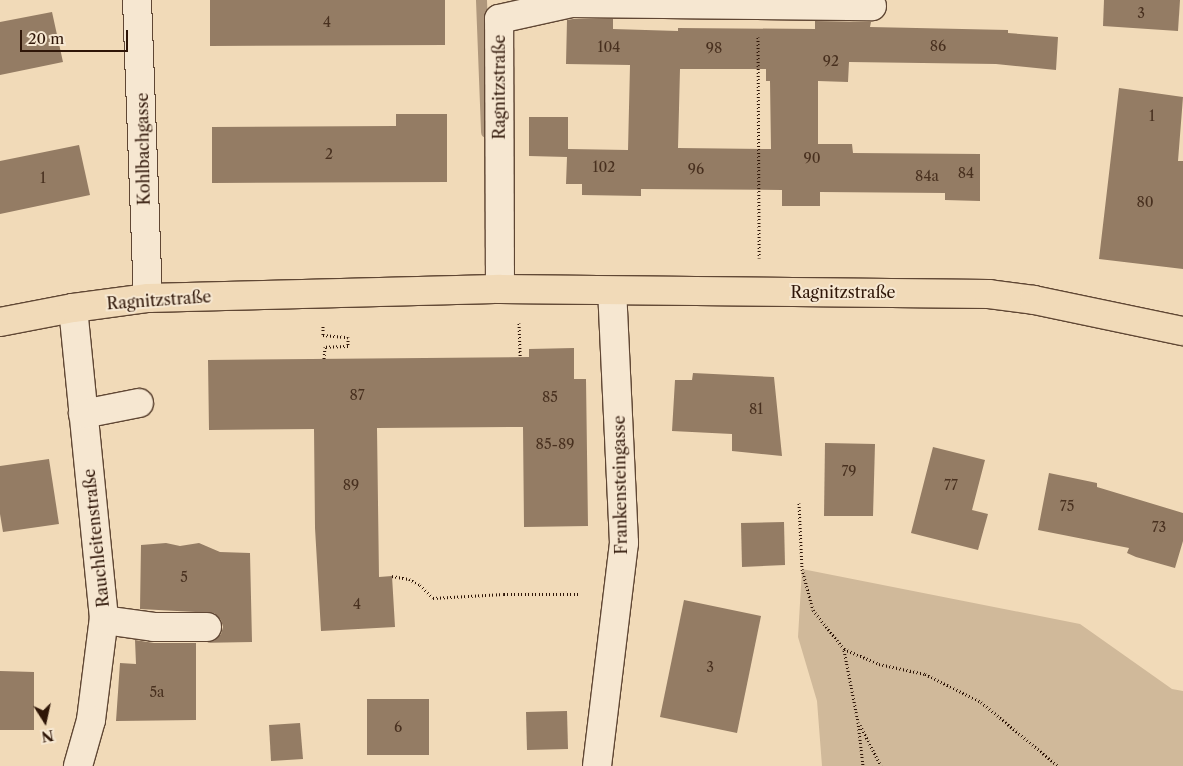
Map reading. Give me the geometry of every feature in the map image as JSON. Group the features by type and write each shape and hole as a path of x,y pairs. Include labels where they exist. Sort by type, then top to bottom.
{"main road":[{"name":"Ragnitzstraße","path":"0,322 73,308 148,298 500,289 612,292 989,294 1034,300 1183,331"}],"street":[{"name":"Kohlbachgasse","path":"137,0 148,298"},
{"name":"Ragnitzstraße","path":"500,289 499,19 571,3 872,6"},
{"name":"Frankensteingasse","path":"597,766 624,543 612,292"},
{"name":"Rauchleitenstraße","path":"73,308 104,620 91,720 78,766"},
{"path":"84,414 139,403"},
{"path":"104,620 154,627 207,627"}],"path":[{"path":"758,6 760,262"},
{"path":"519,314 520,357"},
{"path":"324,359 325,347 348,346 348,337 330,336"},
{"path":"799,503 802,569 813,610 844,649 858,722 863,766"},
{"path":"392,576 409,579 420,585 433,598 504,594 581,594"},
{"path":"844,649 879,664 925,674 981,702 1058,766"},
{"path":"858,722 882,766"}],"shaded area":[{"path":"802,569 1080,624 1172,689 1183,691 1183,766 822,766 817,701 798,637"}],"building":[{"path":"210,0 445,0 445,45 210,46"},
{"path":"1104,0 1180,0 1178,31 1103,26"},
{"path":"52,12 63,62 0,75 0,22"},
{"path":"613,19 613,29 678,31 678,28 815,29 815,21 871,22 870,27 1008,30 1008,33 1058,37 1056,70 996,64 849,62 848,82 818,81 818,144 852,144 853,153 980,154 980,201 945,200 945,193 820,192 820,206 782,206 782,190 641,189 641,196 582,195 582,184 566,184 567,157 529,156 529,117 568,117 568,149 628,150 630,65 566,64 567,20","holes":["680,69 766,69 766,81 770,81 771,149 678,148"]},
{"path":"1119,88 1183,97 1178,161 1183,161 1183,269 1099,259"},
{"path":"396,114 447,114 447,182 212,183 212,127 396,126"},
{"path":"79,145 90,195 0,214 0,161"},
{"path":"574,348 574,379 586,379 588,526 524,527 523,427 377,428 379,577 392,576 395,627 321,631 315,528 314,429 209,430 208,360 529,357 529,349"},
{"path":"693,373 774,377 782,456 732,451 732,434 672,431 675,380 692,380"},
{"path":"825,443 875,444 873,516 824,516"},
{"path":"933,447 985,460 972,510 988,514 978,550 911,533"},
{"path":"49,459 59,524 3,532 0,514 0,466"},
{"path":"1049,473 1097,483 1097,487 1183,513 1183,541 1175,568 1136,557 1127,553 1129,548 1038,530"},
{"path":"784,522 785,565 742,567 741,523"},
{"path":"166,543 180,546 199,543 220,552 250,553 252,642 208,643 215,640 221,634 223,627 221,620 214,613 140,609 141,545"},
{"path":"684,600 761,616 737,733 660,717"},
{"path":"135,640 154,643 196,643 196,720 116,721 120,663 136,664"},
{"path":"0,671 34,672 34,730 0,730"},
{"path":"367,699 429,699 429,755 367,755"},
{"path":"567,711 568,749 527,750 526,712"},
{"path":"300,723 303,759 271,761 269,725"}],"waterway":[{"path":"481,0 486,132"}]}
